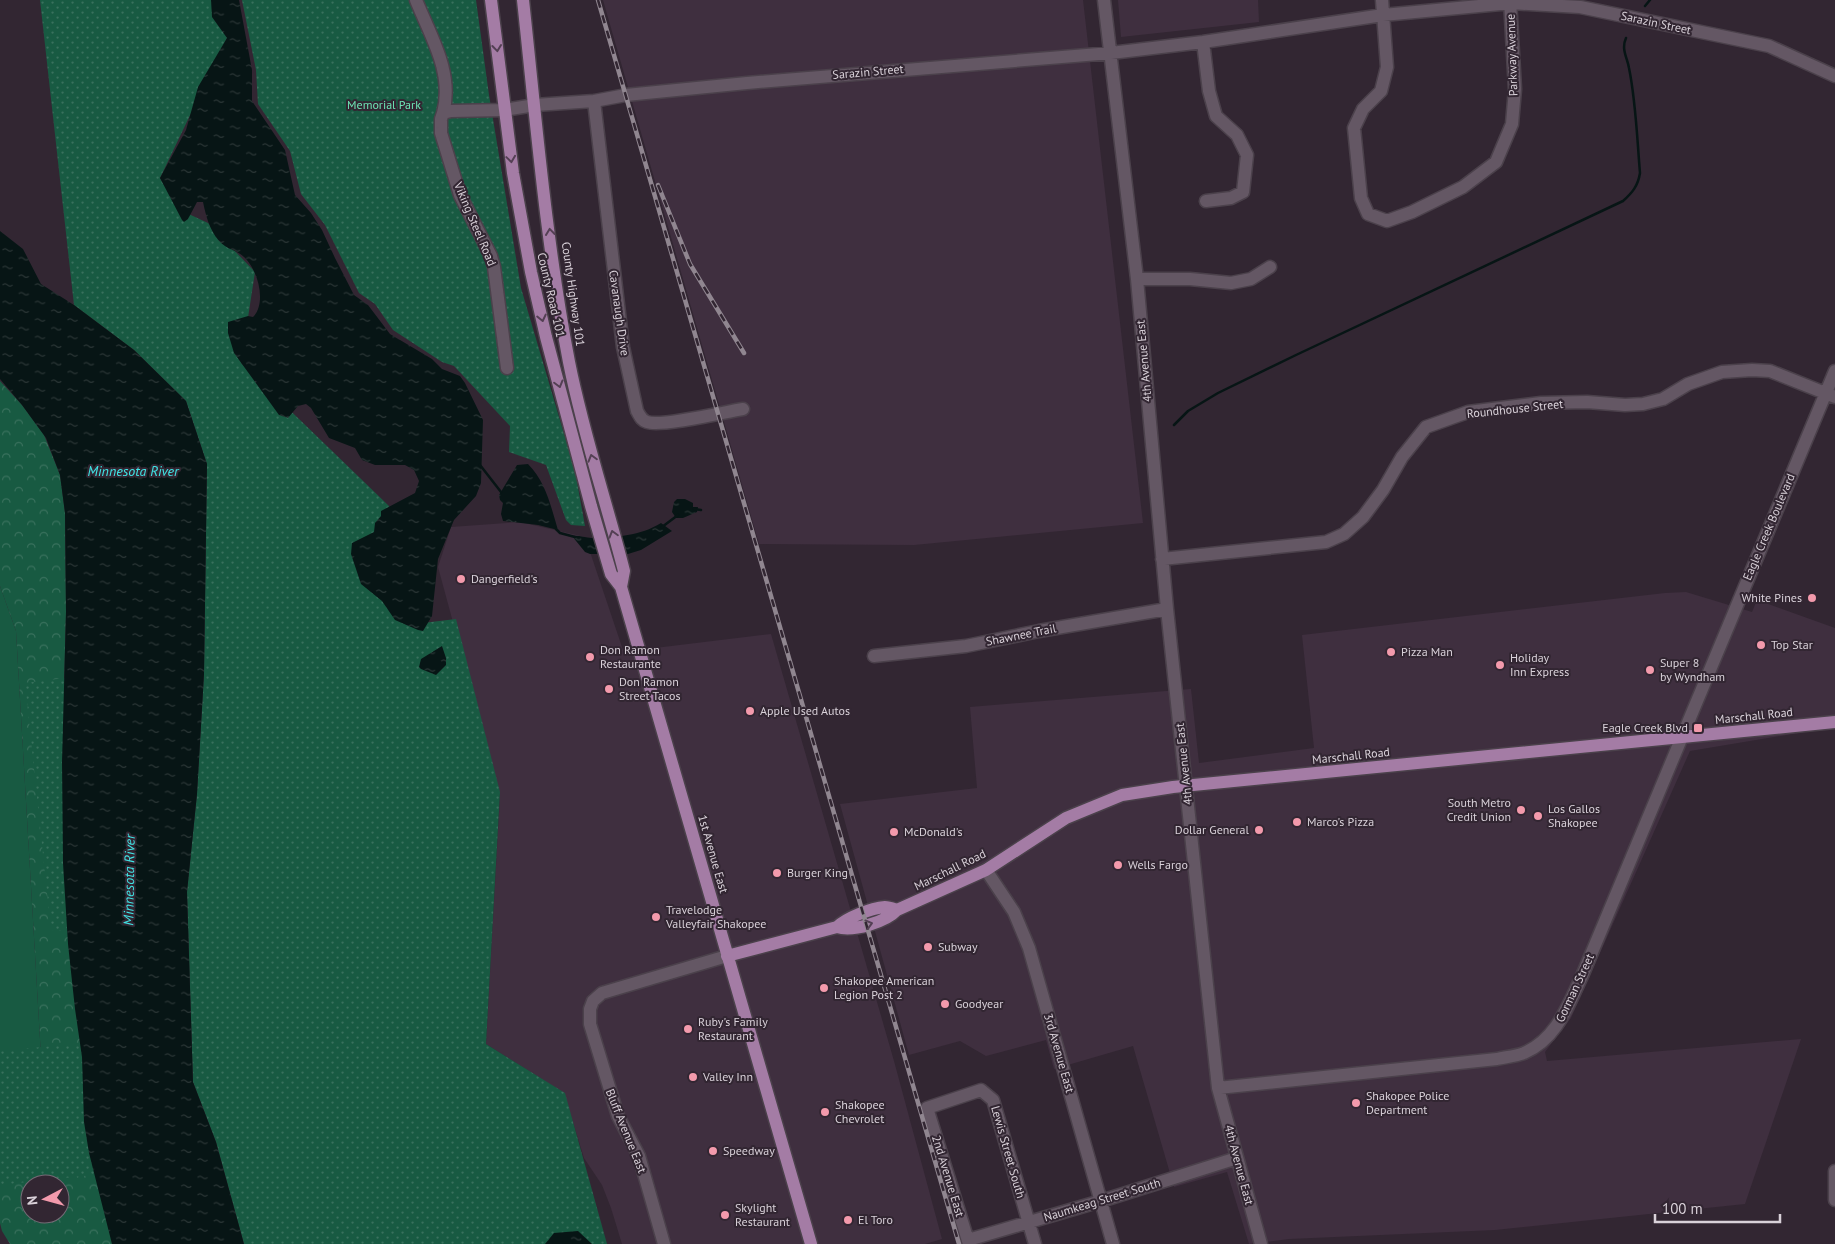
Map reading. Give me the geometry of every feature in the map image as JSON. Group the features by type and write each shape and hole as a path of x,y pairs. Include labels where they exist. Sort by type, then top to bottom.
{"main road":[{"name":"County Road 101","path":"491,0 516,196 531,272 546,337 591,506 611,574 621,586"},
{"name":"County Highway 101","path":"523,0 554,267 567,351 586,439 622,562 624,571 621,586"},
{"name":"1st Avenue East","path":"621,586 811,1244"},
{"name":"Marschall Road","path":"727,956 837,927 846,930 890,918 898,910 986,870 1069,816 1122,795 1186,786 1835,722"}],"street":[{"name":"Viking Steel Road","path":"416,0 444,70 446,91 441,118 441,133 460,195 491,256 494,267 507,368"},
{"name":"4th Avenue East","path":"1104,0 1136,279 1166,609 1218,1088 1261,1244"},
{"path":"1382,0 1383,15"},
{"name":"Sarazin Street","path":"535,105 594,101 626,95 747,83 1111,53 1203,42 1383,15 1511,2 1580,7 1769,46 1835,76"},
{"name":"Parkway Avenue","path":"1383,15 1387,67 1382,91 1363,109 1354,128 1361,198 1368,214 1387,221 1412,212 1463,187 1496,162 1512,124 1515,89 1511,2"},
{"path":"1203,42 1209,91 1216,116 1237,135 1247,155 1242,192 1232,198 1206,201"},
{"name":"Cavanaugh Drive","path":"594,101 623,347 637,411 641,419 656,424 743,409"},
{"path":"443,112 504,110 535,105"},
{"path":"1136,279 1190,279 1231,283 1251,279 1270,267"},
{"name":"Roundhouse Street","path":"1162,559 1326,542 1344,534 1363,517 1383,490 1402,456 1426,427 1468,412 1541,403 1587,402 1625,406 1643,404 1663,399 1688,384 1722,372 1752,370 1770,371 1830,396"},
{"name":"Eagle Creek Boulevard","path":"1681,738 1830,396 1835,371"},
{"name":"Shawnee Trail","path":"874,656 966,646 1047,629 1166,609"},
{"name":"Gorman Street","path":"1218,1088 1497,1059 1524,1053 1542,1042 1558,1026 1570,1003 1681,738"},
{"name":"3rd Avenue East","path":"986,870 1014,912 1029,948 1113,1244"},
{"name":"Marschall Road","path":"602,993 727,956"},
{"name":"Bluff Avenue East","path":"602,993 593,1001 590,1008 590,1024 618,1116 639,1156 664,1244"},
{"name":"Lewis Street South","path":"927,1108 981,1090 993,1100 1035,1244"},
{"name":"2nd Avenue East","path":"927,1108 968,1242"},
{"name":"Naumkeag Street South","path":"968,1242 1237,1158"},
{"path":"1835,1171 1835,1200"}],"shaded area":[{"path":"603,0 1083,0 1143,523 914,545 759,544"},
{"path":"1118,0 1258,0 1259,22 1121,37"},
{"path":"520,522 585,537 623,650 771,634 894,1061 942,1239 925,1244 622,1244 602,1185 584,1158 564,1093 486,1044 500,795 438,567 451,527"},
{"path":"1686,592 1752,612 1757,600 1835,628 1835,727 1690,751 1571,1018 1545,1052 1547,1061 1801,1039 1745,1204 1495,1230 1289,1239 1249,1244 1227,1172 1174,1187 1133,1046 1054,1069 1046,1040 986,1056 960,1041 909,1055 840,804 977,788 970,707 1191,689 1199,763 1314,748 1302,635"}],"green space":[{"path":"40,0 219,0 227,38 160,178 178,209 208,223 255,272 241,363 389,506 406,625 456,619 500,792 486,1044 565,1093 607,1244 244,1244 216,1142 193,1082 187,892 197,794 204,674 207,464 186,401 134,350 74,305"},
{"name":"Memorial Park","path":"242,0 476,0 489,95 521,288 575,471 585,526 571,525 566,520 546,465 509,452 510,426 454,366 442,362 393,330 375,304 359,293 325,225 301,194 290,151 258,104 256,70"},
{"path":"0,381 22,405 44,435 60,475 65,513 66,612 62,762 112,1244 10,1244 2,1231 0,1223 0,1098 43,1090 16,631 0,586"},
{"path":"0,586 16,631 43,1090 0,1098"},
{"path":"114,672 109,925 51,931 25,683"},
{"path":"114,1040 130,1171 70,1177 70,1174 20,1174 20,1183 0,1185 0,1051"}],"water":[{"path":"211,0 239,0 252,70 252,101 285,150 295,195 311,213 322,230 354,295 368,305 390,334 432,359 442,369 460,376 483,420 481,483 476,496 454,520 438,559 432,616 423,631 395,620 382,601 361,584 351,554 352,543 374,532 375,523 381,516 381,511 415,493 419,481 414,470 405,465 375,465 362,460 355,448 329,438 311,408 306,404 298,406 288,418 279,415 234,353 228,333 228,322 248,316 253,317 257,311 260,295 257,278 253,270 244,257 219,241 208,222 203,202 197,202 188,219 184,222 160,178 186,130 198,87 227,38 212,17"},
{"name":"Minnesota River","path":"0,231 23,249 41,284 74,305 134,350 186,401 207,464 204,674 197,794 187,892 193,1082 216,1142 244,1244 112,1244 89,1153 84,1122 82,1057 68,944 63,863 62,762 66,612 65,513 60,475 46,438 0,379"},
{"path":"528,464 544,487 558,530 538,525 503,521 501,514 503,503 499,495 517,465"},
{"path":"677,499 685,499 693,503 693,507 698,507 697,512 683,518 676,518 672,512 674,502"},
{"path":"661,523 672,531 641,550 628,554 590,554 585,552 572,536 592,538 628,535 645,531"},
{"path":"442,646 446,665 436,675 419,667 421,659"},
{"path":"578,1231 592,1244 545,1244 554,1233"}],"waterway":[{"path":"1645,6 1650,0"},
{"path":"1174,425 1188,411 1218,393 1623,201 1634,189 1640,173 1633,94 1624,49 1626,38"},
{"path":"480,465 501,492"},
{"path":"694,509 701,510"},
{"path":"662,527 678,515"},
{"path":"556,529 560,533 575,537"}],"railway":[{"path":"598,0 959,1244"},
{"path":"658,185 690,264 744,353"}],"place":[{"name":"Dangerfield's","path":"461,579"},
{"name":"White Pines","path":"1812,598"},
{"name":"Top Star","path":"1761,645"},
{"name":"Pizza Man","path":"1391,652"},
{"name":"Don Ramon Restaurante","path":"590,657"},
{"name":"Holiday Inn Express","path":"1500,665"},
{"name":"Super 8 by Wyndham","path":"1650,670"},
{"name":"Don Ramon Street Tacos","path":"609,689"},
{"name":"Apple Used Autos","path":"750,711"},
{"name":"Eagle Creek Blvd","path":"1698,728"},
{"name":"South Metro Credit Union","path":"1521,810"},
{"name":"Los Gallos Shakopee","path":"1538,816"},
{"name":"Marco's Pizza","path":"1297,822"},
{"name":"Dollar General","path":"1259,830"},
{"name":"McDonald's","path":"894,832"},
{"name":"Wells Fargo","path":"1118,865"},
{"name":"Burger King","path":"777,873"},
{"name":"Travelodge Valleyfair Shakopee","path":"656,917"},
{"name":"Subway","path":"928,947"},
{"name":"Shakopee American Legion Post 2","path":"824,988"},
{"name":"Goodyear","path":"945,1004"},
{"name":"Ruby's Family Restaurant","path":"688,1029"},
{"name":"Valley Inn","path":"693,1077"},
{"name":"Shakopee Police Department","path":"1356,1103"},
{"name":"Shakopee Chevrolet","path":"825,1112"},
{"name":"Speedway","path":"713,1151"},
{"name":"Skylight Restaurant","path":"725,1215"},
{"name":"El Toro","path":"848,1220"}]}
